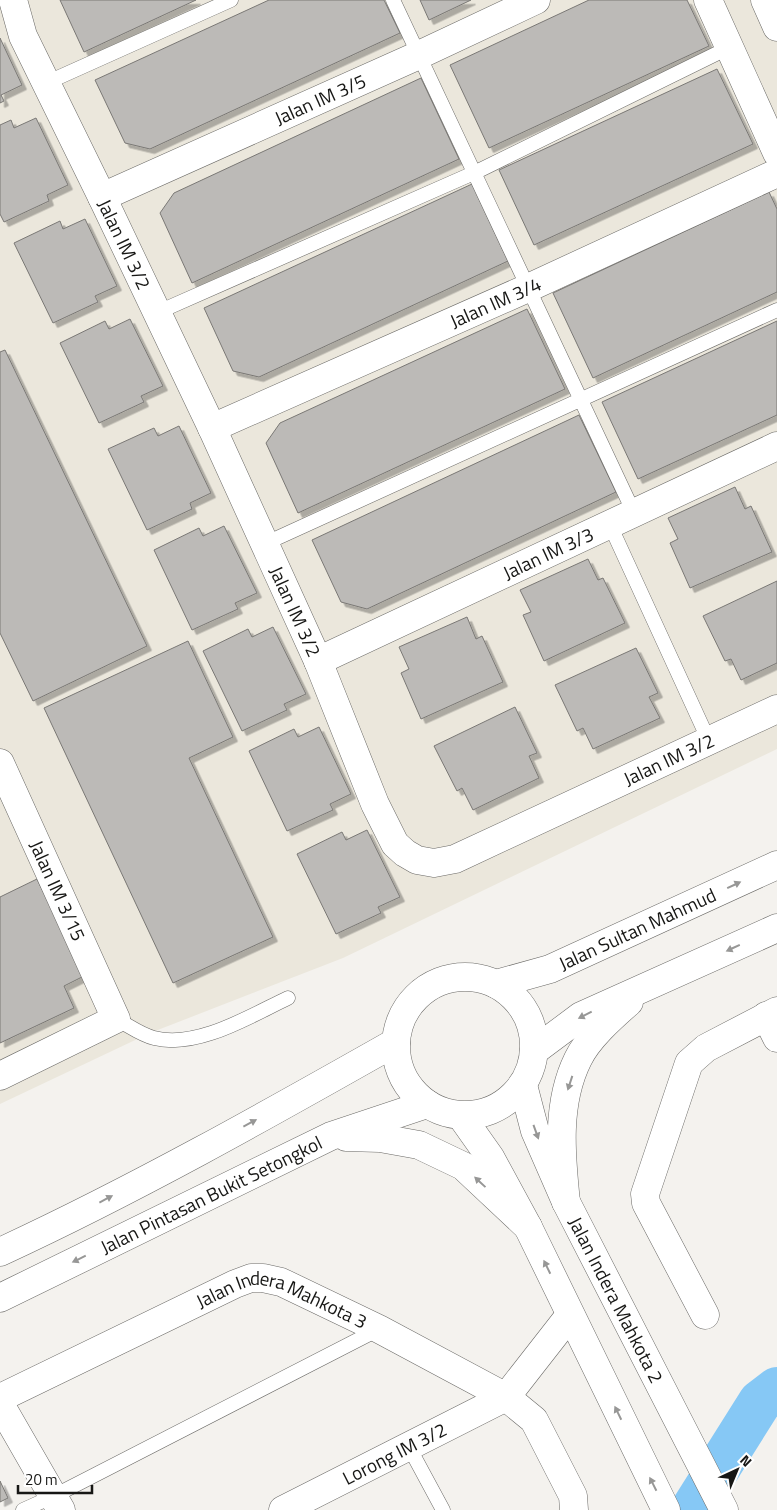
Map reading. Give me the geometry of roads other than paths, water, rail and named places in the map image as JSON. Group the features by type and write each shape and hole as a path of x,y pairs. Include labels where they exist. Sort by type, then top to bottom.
{"street":[{"name":"Jalan IM 3/2","path":"13,0 23,36 212,428 318,661 375,804 395,844 404,853 417,860 434,863 455,859 777,709"},
{"name":"Jalan IM 3/5","path":"102,197 419,55 536,0"},
{"path":"708,0 777,153"},
{"path":"765,0 777,27"},
{"name":"Jalan IM 3/4","path":"212,428 528,288 777,173"},
{"name":"Jalan IM 3/3","path":"318,661 777,446"},
{"name":"Jalan IM 3/15","path":"0,762 116,1019"},
{"name":"Jalan Sultan Mahmud","path":"496,984 550,969 777,865"},
{"path":"534,1051 581,1016 641,991 777,928"},
{"path":"451,978 474,978 496,984 513,996 526,1012 533,1031 534,1051 531,1069 523,1085 506,1102 484,1113 461,1116 443,1112 427,1104 409,1087 399,1066 396,1042 401,1020 413,1000 430,986 451,978"},
{"path":"566,1202 562,1156 564,1103 578,1058 608,1020 641,991"},
{"path":"0,1076 116,1019"},
{"path":"706,1315 650,1210 645,1194 689,1063 706,1048 773,1021"},
{"path":"0,1252 104,1200 308,1092 396,1042"},
{"name":"Jalan Indera Mahkota 2","path":"523,1085 535,1131 566,1202 724,1510"},
{"name":"Jalan Pintasan Bukit Setongkol","path":"0,1298 331,1136 427,1104"},
{"path":"461,1116 490,1157 528,1227 666,1510"},
{"path":"331,1136 380,1138 419,1145 463,1166 528,1227"},
{"name":"Jalan Indera Mahkota 3","path":"0,1398 251,1278 263,1278 281,1282 379,1329 506,1396 534,1420 573,1496 574,1510"},
{"path":"506,1396 570,1315"},
{"name":"Lorong IM 3/2","path":"283,1510 314,1503 409,1447 506,1396"},
{"path":"0,1404 57,1503"}],"lane":[{"path":"46,83 231,0"},
{"path":"394,0 634,513"},
{"path":"156,313 476,172 730,47"},
{"path":"264,544 580,398 777,310"},
{"path":"610,525 709,741"},
{"path":"116,1019 154,1038 177,1040 209,1034 288,998"},
{"path":"23,1510 57,1503 379,1329"},
{"path":"409,1447 443,1510"}],"waterway":[{"path":"692,1510 760,1402 777,1389"}]}
